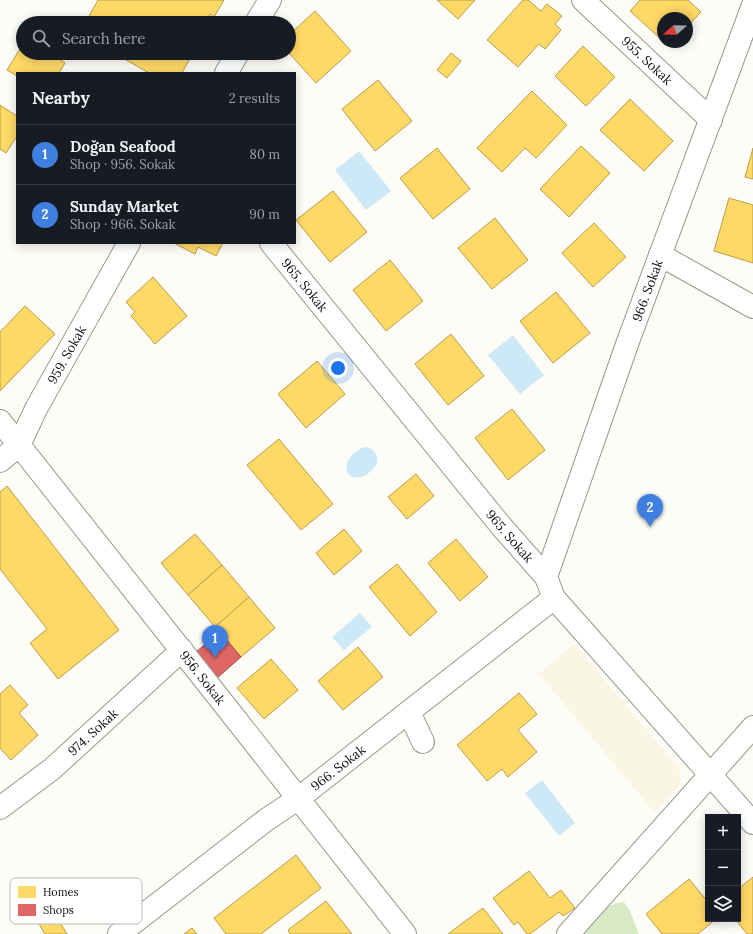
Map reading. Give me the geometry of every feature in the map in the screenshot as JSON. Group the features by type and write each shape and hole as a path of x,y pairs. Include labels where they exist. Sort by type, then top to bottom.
{"street":[{"path":"260,16 270,0"},
{"name":"955. Sokak","path":"583,0 711,120"},
{"name":"966. Sokak","path":"546,577 626,347 753,5"},
{"path":"227,72 234,60"},
{"name":"959. Sokak","path":"0,461 19,445 38,407 128,244"},
{"name":"965. Sokak","path":"272,244 501,526 546,577 554,598 753,824"},
{"path":"660,255 753,307"},
{"name":"956. Sokak","path":"0,422 182,650 405,934"},
{"name":"966. Sokak","path":"142,916 266,820 299,798 554,598"},
{"name":"974. Sokak","path":"0,808 52,769 182,650"},
{"path":"409,712 423,742"},
{"path":"568,934 753,727"},
{"name":"966. Sokak","path":"119,934 132,924"}],"shaded area":[{"path":"574,644 679,768 681,783 654,812 539,674"}],"green space":[{"path":"624,902 630,911 639,934 580,934 604,909 617,903"}],"water":[{"path":"359,151 391,191 366,210 335,170"},
{"path":"513,335 544,375 520,394 488,355"},
{"path":"364,447 375,452 377,464 368,473 360,477 353,477 348,474 346,468 348,461 354,453"},
{"path":"360,613 372,627 344,650 332,637"},
{"path":"542,780 575,823 559,836 525,793"}],"building: Homes":[{"path":"98,0 224,0 215,16 210,14 209,16 89,16"},
{"path":"437,0 475,0 458,19"},
{"path":"523,0 528,0 541,11 547,4 562,16 555,24 561,30 545,49 539,44 518,67 487,40"},
{"path":"640,0 688,0 701,12 693,21 693,12 657,12 657,36 630,11"},
{"path":"315,11 351,51 316,83 295,60 296,29"},
{"path":"583,46 615,77 586,106 555,76"},
{"path":"451,53 461,61 447,78 437,70"},
{"path":"16,55 16,60 60,60 65,63 60,72 16,72 16,75 7,70"},
{"path":"126,60 189,60 183,72 147,72"},
{"path":"378,80 412,121 375,151 342,109"},
{"path":"532,91 567,125 536,158 525,148 502,172 477,148"},
{"path":"630,99 673,141 644,171 600,130"},
{"path":"0,105 16,115 16,138 6,153 0,149"},
{"path":"581,146 610,173 569,217 540,189"},
{"path":"437,148 470,189 433,219 400,178"},
{"path":"753,148 753,179 745,177"},
{"path":"333,191 367,232 330,262 296,220"},
{"path":"729,198 753,205 753,263 714,251"},
{"path":"495,218 528,260 492,289 458,248"},
{"path":"594,223 626,257 593,287 562,253"},
{"path":"176,244 222,244 216,256 198,247 195,254"},
{"path":"390,260 423,301 386,331 353,290"},
{"path":"153,277 187,316 155,344 131,316 135,312 126,302"},
{"path":"556,292 590,333 553,363 520,321"},
{"path":"25,306 55,334 0,391 0,332"},
{"path":"451,334 484,376 448,405 415,364"},
{"path":"317,361 345,394 306,428 278,394"},
{"path":"512,409 545,450 508,480 475,438"},
{"path":"279,439 333,504 301,530 247,465"},
{"path":"416,474 434,496 407,519 388,497"},
{"path":"7,486 119,630 58,679 30,643 47,629 0,569 0,492"},
{"path":"344,529 362,551 334,575 316,553"},
{"path":"195,534 222,565 188,595 161,563"},
{"path":"456,539 488,577 460,601 428,563"},
{"path":"397,564 437,612 410,636 369,587"},
{"path":"222,565 249,597 215,627 188,595"},
{"path":"249,597 275,628 241,657 215,627"},
{"path":"358,647 383,677 343,710 318,681"},
{"path":"271,659 298,690 264,719 237,688"},
{"path":"10,685 28,705 19,713 38,735 11,760 0,748 0,694"},
{"path":"519,693 537,714 518,730 537,752 508,777 502,769 487,781 457,745"},
{"path":"296,855 321,888 261,934 226,934 214,918"},
{"path":"529,871 550,898 561,890 575,908 563,916 559,912 530,934 527,934 518,922 514,925 493,898"},
{"path":"753,877 753,934 747,934 737,922 741,922 741,887"},
{"path":"689,879 705,898 705,922 712,922 698,934 662,934 646,914"},
{"path":"326,901 352,934 290,934 288,930"},
{"path":"483,908 503,934 448,934"},
{"path":"39,924 61,924 67,934 45,934"},
{"path":"192,928 197,934 184,934"}],"building: Shops":[{"path":"220,632 241,657 217,678 196,652"}],"place":[{"name":"Sunday Market","path":"650,527"},
{"name":"Doğan Seafood","path":"215,658"}]}
